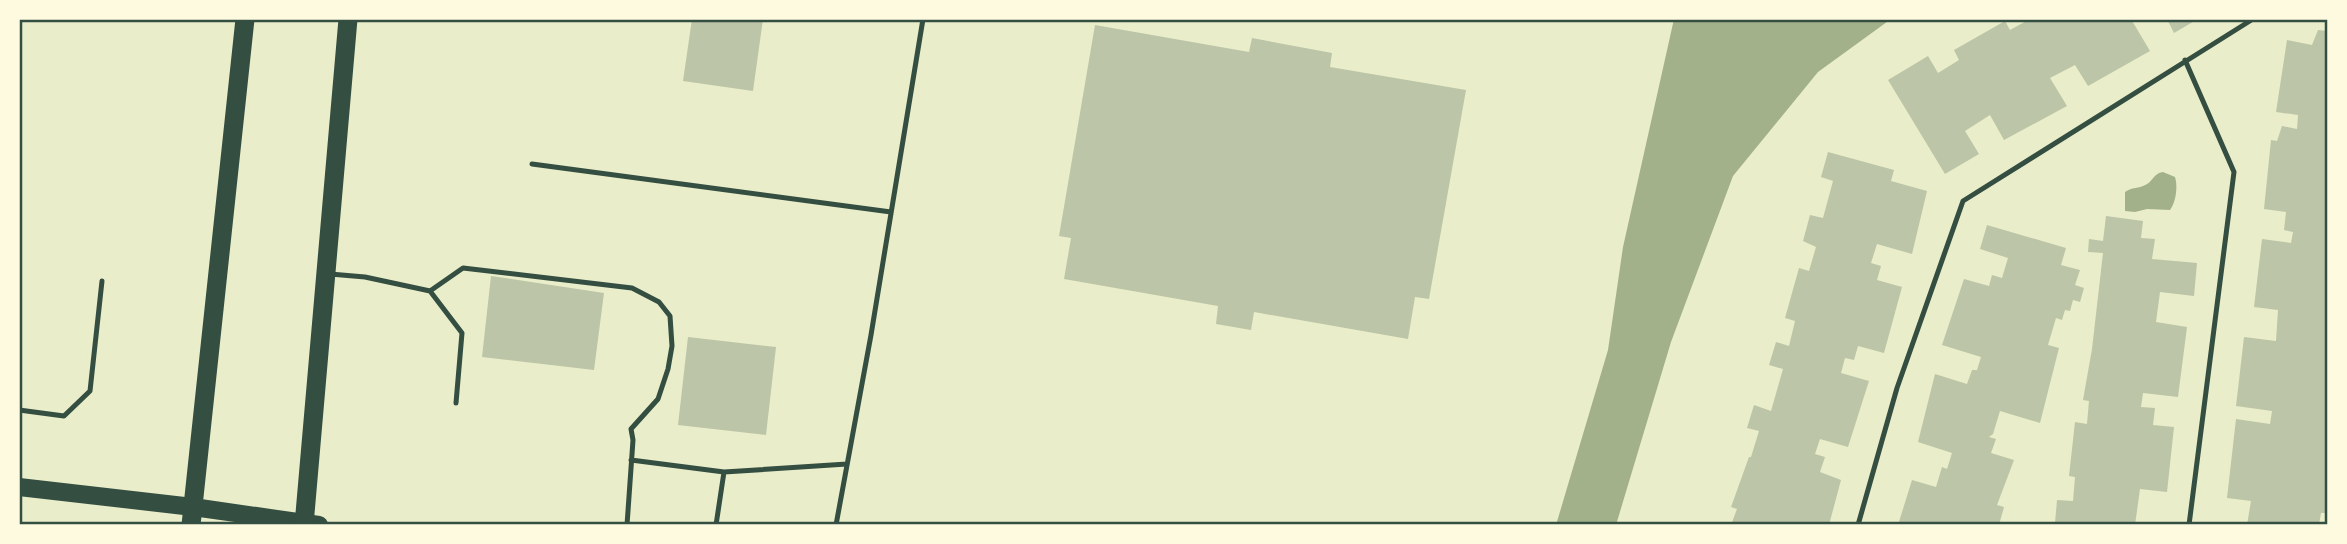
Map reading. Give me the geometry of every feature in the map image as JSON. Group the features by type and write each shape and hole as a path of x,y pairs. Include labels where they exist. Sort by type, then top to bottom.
{"highway":[{"path":"192,516 246,19"},
{"path":"309,524 348,19"}],"main road":[{"path":"19,487 192,516 309,524"}],"lane":[{"path":"770,19 779,19"},
{"path":"836,525 923,19"},
{"path":"1858,525 1897,388 1963,201 2253,19"},
{"path":"2185,60 2234,172 2189,525"},
{"path":"531,164 891,212"},
{"path":"429,291 463,268 632,288 659,302 670,316 672,346 658,400 631,429 627,525"},
{"path":"327,274 365,277 429,291 462,332 456,403"},
{"path":"19,410 64,416 90,391 102,281"},
{"path":"631,460 724,472 847,464"},
{"path":"716,525 724,472"}],"shaded area":[{"path":"1674,19 1891,19 1818,72 1733,176 1671,342 1616,525 1556,525 1608,350 1623,247"},
{"path":"2163,172 2175,177 2176,181 2175,198 2170,210 2125,211 2125,192 2146,185"}],"building":[{"path":"692,19 763,19 753,91 683,81"},
{"path":"2030,19 2131,19 2150,51 2088,86 2075,65 2050,78 2067,106 2004,140 1990,115 1965,131 1979,154 1945,174 1888,80 1928,56 1938,73 1959,60 1954,50 2005,21 2010,30"},
{"path":"2167,19 2198,19 2174,33"},
{"path":"1095,25 1249,52 1252,38 1332,53 1330,67 1466,90 1429,299 1415,297 1408,339 1254,312 1251,330 1216,324 1218,306 1064,279 1071,238 1059,236"},
{"path":"2318,30 2328,31 2327,513 2321,513 2319,525 2247,525 2251,501 2227,498 2236,419 2270,424 2272,411 2236,406 2244,337 2276,341 2278,310 2254,307 2262,239 2291,243 2293,232 2284,230 2286,212 2264,209 2271,140 2277,141 2282,126 2297,129 2298,115 2276,112 2287,40 2312,45"},
{"path":"1828,152 1894,170 1891,181 1927,191 1912,254 1877,244 1871,263 1881,266 1877,280 1902,287 1884,353 1858,346 1854,360 1845,358 1841,373 1869,381 1848,447 1820,439 1815,454 1825,457 1820,472 1841,480 1829,525 1731,525 1737,509 1731,507 1759,431 1747,428 1754,405 1771,411 1783,369 1769,365 1776,342 1789,346 1795,321 1785,318 1799,268 1809,271 1816,247 1803,241 1810,215 1823,218 1833,181 1821,177"},
{"path":"2106,216 2143,221 2141,238 2155,239 2152,259 2197,263 2194,296 2160,292 2156,322 2187,327 2178,397 2143,393 2141,407 2155,408 2153,425 2174,427 2167,492 2140,489 2135,525 2055,523 2057,500 2073,501 2075,477 2069,476 2075,422 2087,424 2089,401 2083,400 2103,253 2088,252 2089,239 2103,241"},
{"path":"1987,225 2066,248 2061,265 2080,270 2075,285 2084,288 2080,302 2073,300 2070,311 2065,310 2062,320 2056,318 2048,345 2059,348 2040,423 2000,411 1993,434 1989,437 1996,439 1991,453 2014,460 1997,505 2004,507 1999,525 1898,525 1912,480 1936,487 1942,467 1947,469 1952,453 1918,442 1935,374 1967,384 1972,370 1977,370 1981,357 1942,345 1964,279 1989,286 1992,275 2002,278 2008,258 1980,249"},
{"path":"491,276 604,293 594,370 482,357"},
{"path":"688,337 776,347 766,435 678,425"}]}
